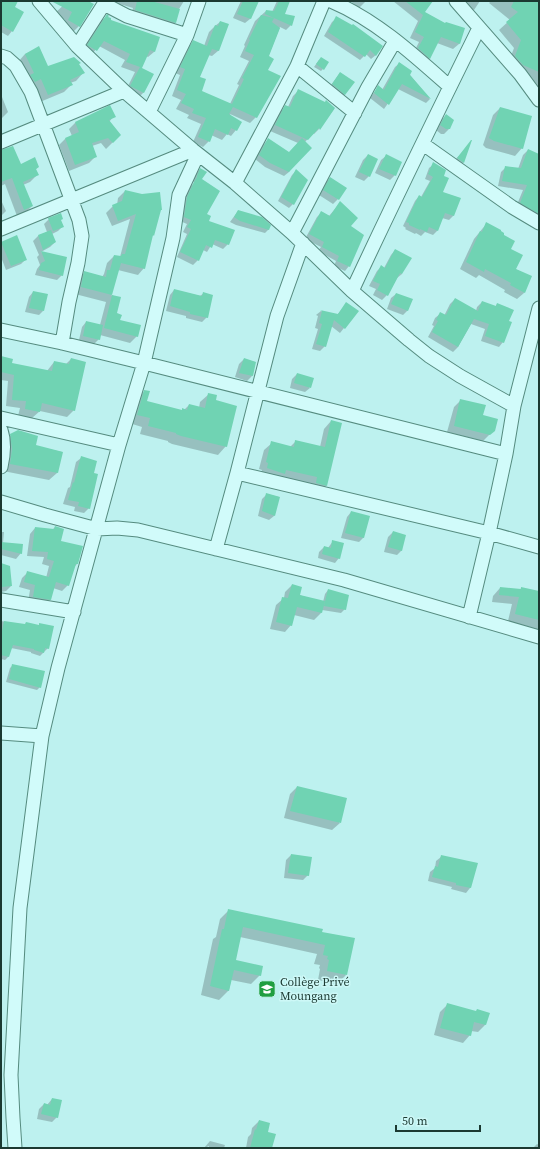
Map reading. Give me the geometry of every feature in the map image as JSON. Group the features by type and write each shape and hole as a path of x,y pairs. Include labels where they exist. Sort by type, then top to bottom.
{"street":[{"path":"39,1 77,46 124,92 150,112 195,152 292,233 352,291 429,356 460,376 514,406"},
{"path":"150,112 187,35 199,1"},
{"path":"235,184 297,66 324,1"},
{"path":"331,1 344,6 372,23 450,87"},
{"path":"456,1 520,74 539,100"},
{"path":"77,46 105,2 127,16 187,35"},
{"path":"352,291 423,144 437,111 479,28"},
{"path":"292,233 368,87 395,41"},
{"path":"1,56 7,58 16,66 31,92 78,220 82,236 62,343"},
{"path":"297,66 355,113"},
{"path":"1,142 124,92"},
{"path":"423,144 506,203 539,224"},
{"path":"1,229 70,200 195,152"},
{"path":"16,1148 11,1075 20,908 42,736 58,668 119,445 144,363 172,238 179,195 195,152"},
{"path":"216,549 277,316 303,243"},
{"path":"468,617 489,534 506,454 514,406 539,308"},
{"path":"1,330 144,363 506,454"},
{"path":"1,418 119,445"},
{"path":"1,430 4,438 4,450 1,467"},
{"path":"237,473 539,547"},
{"path":"1,502 97,529 117,528 138,530 344,580 539,637"},
{"path":"1,600 74,612"},
{"path":"1,733 42,736"}],"building":[{"path":"1,1 18,1 15,7 24,12 13,32 1,25"},
{"path":"51,1 88,1 94,4 80,27 68,20 72,12"},
{"path":"137,1 151,1 180,9 176,23 135,10"},
{"path":"243,1 259,1 251,19 237,14"},
{"path":"279,1 290,1 285,14 295,16 292,26 265,14 266,10 274,11"},
{"path":"405,1 433,1 425,12 445,23 446,22 465,28 460,44 441,37 430,59 418,48 424,37 415,32 423,15"},
{"path":"514,1 539,1 539,72 523,65 515,56 521,40 506,22 518,12 511,7"},
{"path":"107,14 111,20 160,37 155,52 150,50 142,68 154,74 144,93 130,86 140,67 126,62 130,54 104,41 97,51 87,45"},
{"path":"261,15 274,18 272,22 280,28 269,56 274,59 268,70 281,76 257,118 233,107 229,114 242,122 237,131 231,128 228,135 215,129 210,142 198,137 206,118 192,113 194,109 181,103 186,94 177,90 185,69 180,67 193,40 207,46 215,25 218,26 220,21 229,24 219,51 212,49 200,77 206,79 202,91 232,104 244,79 242,78 254,55 245,51 250,40 249,39"},
{"path":"336,16 352,25 353,24 383,46 376,56 370,50 365,57 328,32"},
{"path":"39,46 48,66 74,57 81,63 79,64 85,73 70,80 73,85 48,95 41,79 35,82 30,75 34,73 25,54"},
{"path":"321,57 329,62 324,70 316,64"},
{"path":"399,62 412,71 410,75 431,99 402,84 389,105 374,93 378,85 384,90"},
{"path":"340,72 355,82 345,95 332,84"},
{"path":"298,89 325,102 326,100 335,108 320,130 319,128 308,140 275,125 285,105 290,107"},
{"path":"110,105 116,117 109,120 121,135 113,143 108,138 92,143 97,157 75,165 65,138 79,132 75,122"},
{"path":"500,107 532,116 523,149 494,141 489,138"},
{"path":"446,114 454,120 450,129 446,129 440,125"},
{"path":"268,138 289,152 302,138 312,148 289,172 270,163 259,155"},
{"path":"472,140 464,163 457,158"},
{"path":"13,146 21,164 35,157 39,167 36,169 39,175 23,182 33,206 24,210 12,178 1,182 1,150"},
{"path":"528,149 539,154 539,214 520,203 527,185 502,181 505,166 521,168"},
{"path":"368,154 378,159 370,177 359,172"},
{"path":"386,154 402,162 396,176 379,169"},
{"path":"433,162 446,170 444,176 449,178 443,192 461,198 454,216 445,213 438,231 429,227 427,232 409,225 409,223 406,222 419,195 422,197 433,177 428,174"},
{"path":"200,168 207,172 202,179 220,191 207,214 211,216 209,221 235,230 229,245 215,240 212,248 206,245 199,261 180,252 191,229 187,227 191,220 184,217 187,197"},
{"path":"296,169 308,180 294,205 281,197"},
{"path":"330,177 347,188 339,200 323,190"},
{"path":"125,190 142,194 160,192 162,210 154,236 153,235 145,269 121,263 112,295 81,287 84,271 106,277 107,270 110,270 114,255 121,256 122,254 125,254 136,214 118,221 112,205 122,201"},
{"path":"340,201 358,218 351,226 364,235 350,267 337,261 339,256 322,247 324,242 309,234 321,211 330,216"},
{"path":"238,210 262,217 271,225 269,230 240,221 234,217"},
{"path":"61,213 63,219 61,220 64,227 53,231 48,218"},
{"path":"486,222 501,230 504,235 515,241 511,249 523,255 516,269 532,276 525,293 510,285 511,283 485,269 484,272 466,262 480,231 482,232"},
{"path":"51,230 56,242 43,250 38,235"},
{"path":"17,235 27,260 11,266 1,242"},
{"path":"395,249 412,258 402,274 400,273 388,296 377,290 380,284 373,281 381,265 385,268"},
{"path":"41,251 67,257 63,276 39,270 41,263 45,261"},
{"path":"174,289 202,296 203,292 213,295 208,318 190,314 190,312 170,306"},
{"path":"33,291 48,294 44,311 29,308"},
{"path":"396,293 413,299 408,311 391,304"},
{"path":"112,295 121,297 117,313 122,315 120,320 141,325 138,337 104,328"},
{"path":"455,298 478,311 482,301 496,306 497,303 514,310 509,321 512,322 504,343 485,336 489,324 474,319 458,347 432,332 438,321 436,320 440,312 446,315"},
{"path":"346,302 359,311 345,329 334,320 326,347 316,344 322,324 319,323 322,311 320,310 338,314"},
{"path":"86,321 103,325 100,340 83,336"},
{"path":"1,356 13,359 12,363 52,371 54,361 69,364 71,358 86,362 75,411 42,403 40,412 25,409 26,401 12,400 14,375 1,372"},
{"path":"244,358 256,362 253,376 239,373"},
{"path":"297,373 314,378 311,388 294,383"},
{"path":"144,390 150,391 147,401 182,410 182,408 187,410 189,404 205,408 208,393 217,395 216,400 237,406 227,447 148,426 150,418 137,415"},
{"path":"460,399 486,405 483,415 498,419 495,431 490,435 454,426"},
{"path":"331,420 342,423 327,486 316,483 317,477 286,470 285,474 267,468 268,463 266,462 271,441 294,447 295,440 325,447"},
{"path":"18,430 38,436 36,445 63,452 58,473 10,464 12,449 10,434"},
{"path":"81,456 97,461 94,473 98,474 90,509 78,506 79,502 68,500"},
{"path":"266,493 280,497 275,516 262,511"},
{"path":"351,511 370,516 364,538 345,533"},
{"path":"55,526 64,529 61,541 83,546 78,564 76,564 69,586 56,582 51,600 33,597 35,585 24,582 27,571 49,577 54,561 47,559 48,552 32,551 35,527 54,529"},
{"path":"393,531 406,535 402,551 388,547"},
{"path":"332,540 344,543 340,559 322,554 324,546 331,548"},
{"path":"1,542 23,544 22,554 1,549"},
{"path":"1,563 10,566 12,586 1,587"},
{"path":"292,584 302,587 300,595 325,601 322,613 297,607 292,626 276,622 282,597 288,598"},
{"path":"500,587 521,589 521,587 539,591 539,620 515,614 519,597 499,595"},
{"path":"328,589 349,595 346,610 324,606"},
{"path":"4,621 25,624 26,622 39,625 39,623 54,626 49,649 45,648 44,653 34,649 13,645 9,657 1,655 1,636"},
{"path":"12,664 45,671 41,688 9,679"},
{"path":"297,786 347,798 341,823 290,811"},
{"path":"291,854 312,857 309,876 288,873"},
{"path":"441,855 478,863 471,888 432,877 435,866 438,867"},
{"path":"228,909 323,929 322,932 355,938 347,975 327,971 329,960 327,959 328,956 323,955 325,945 243,927 236,960 263,966 261,976 234,970 229,991 210,986 222,929 224,929"},
{"path":"447,1003 476,1011 477,1009 490,1013 486,1025 474,1022 471,1036 440,1028"},
{"path":"52,1098 62,1100 58,1118 41,1114 44,1103 50,1105"},
{"path":"259,1120 270,1123 268,1132 276,1134 272,1148 250,1148"}],"place":[{"name":"Collège Privé Moungang","path":"267,989"}]}
